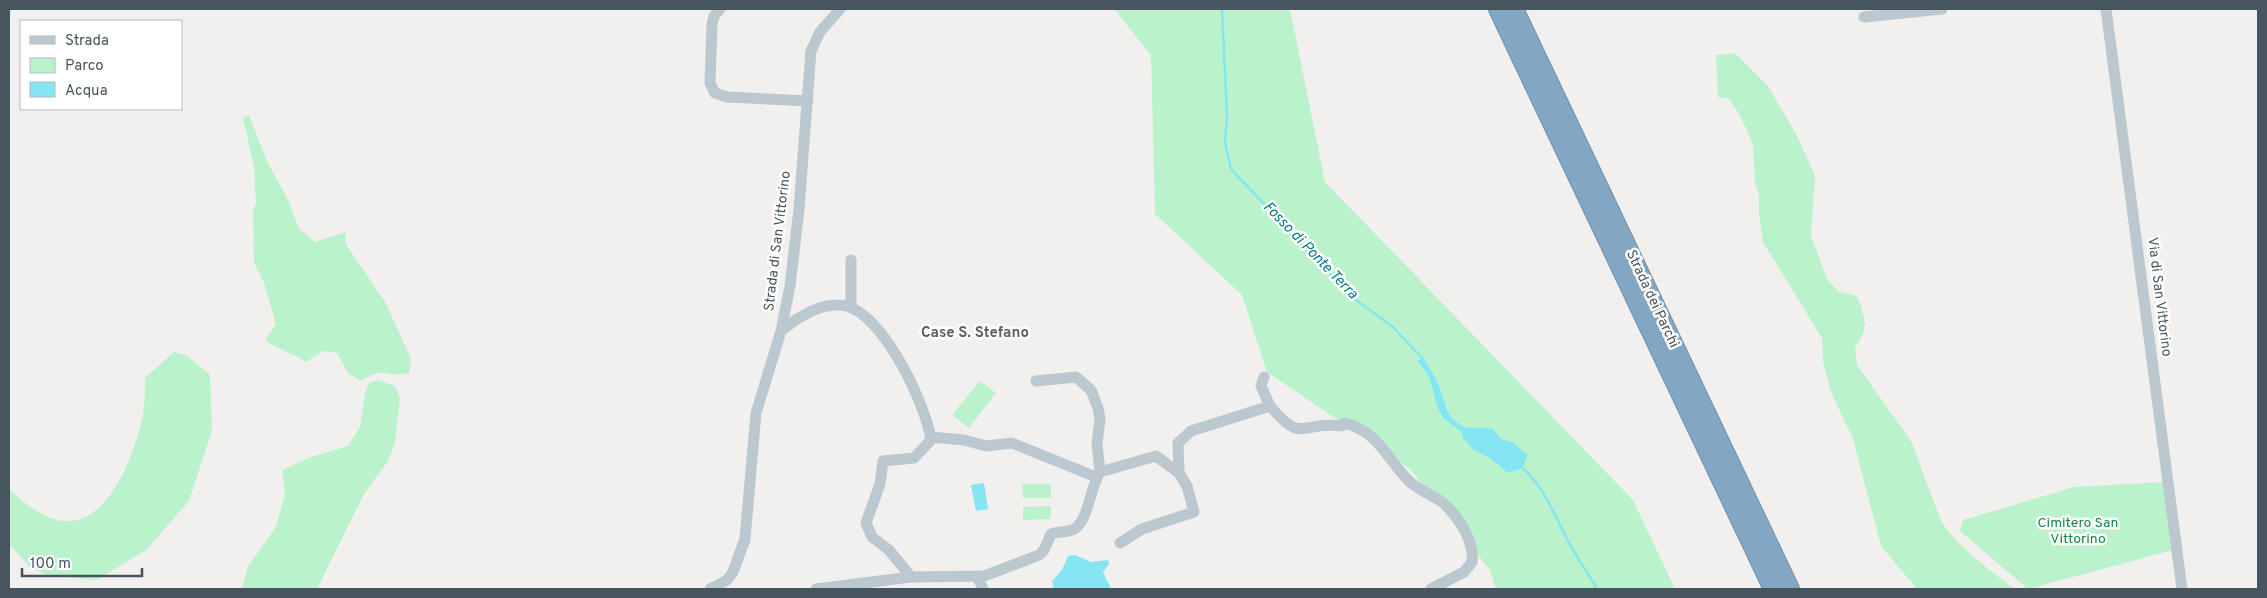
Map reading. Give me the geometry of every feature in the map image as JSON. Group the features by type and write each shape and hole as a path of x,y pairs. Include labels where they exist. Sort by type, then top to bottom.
{"highway":[{"name":"Strada dei Parchi","path":"1498,9 1772,589"},
{"name":"Strada dei Parchi","path":"1514,9 1790,589"}],"street":[{"path":"720,9 714,16 712,25 710,83 715,93 727,97 808,101"},
{"name":"Strada di San Vittorino","path":"710,589 730,576 741,554 746,529 756,413 781,331 790,286 798,221 810,58 814,42 826,23 840,9"},
{"path":"1864,17 1942,9"},
{"name":"Via di San Vittorino","path":"2106,9 2182,589"},
{"path":"851,260 852,308"},
{"path":"781,331 815,310 836,305 852,308 865,316 876,328 913,384 920,398 930,437 929,444 914,458 883,461 880,484 866,523 872,537 889,550 911,577"},
{"path":"816,589 911,577 977,576 989,574 1038,555 1044,550 1051,534 1072,530 1078,525 1084,517 1098,475 1096,441 1100,416 1091,390 1076,377 1036,381"},
{"path":"1264,377 1262,391 1270,406 1284,422 1295,429 1310,428 1327,423 1341,426 1345,423 1363,430 1384,448 1412,484 1437,498 1450,510 1470,542 1472,562 1464,572 1431,589"},
{"path":"1120,543 1142,529 1194,512 1193,502 1179,473 1178,443 1191,430 1270,406"},
{"path":"930,437 964,440 986,446 1012,443 1098,475 1156,456 1179,473"},
{"path":"977,576 983,589"}],"green space":[{"path":"1114,9 1290,9 1325,182 1633,500 1675,589 1496,589 1490,570 1410,469 1267,372 1242,295 1155,214 1151,55"},
{"path":"1735,53 1768,86 1797,136 1815,176 1811,236 1827,279 1839,292 1856,296 1861,305 1865,323 1863,334 1855,348 1857,365 1911,441 1941,521 1948,531 1965,550 2015,589 1917,589 1881,546 1853,439 1831,392 1823,362 1822,338 1763,242 1759,214 1759,196 1755,182 1753,145 1740,115 1729,99 1718,97 1716,55"},
{"path":"249,115 266,159 289,202 299,229 315,242 346,232 345,243 385,302 411,359 409,373 381,373 369,376 361,381 348,373 337,353 323,351 306,362 265,340 276,324 264,283 254,262 253,211 256,203 254,167 243,118"},
{"path":"174,352 186,355 210,375 212,431 189,501 146,550 97,580 46,575 30,567 9,544 9,489 34,510 56,520 80,519 94,512 106,501 116,486 132,454 142,419 145,378"},
{"path":"378,380 395,386 400,398 395,442 388,461 364,494 317,589 242,589 248,566 276,527 285,494 282,470 311,457 348,446 360,427 365,393 369,383"},
{"path":"980,381 996,393 969,428 952,415"},
{"name":"Cimitero San Vittorino","path":"2164,482 2173,550 2028,589 1960,531 1963,520 2074,487"},
{"path":"1022,484 1051,484 1051,498 1023,498"},
{"path":"1051,506 1051,519 1023,520 1023,507"}],"water":[{"path":"1423,357 1436,380 1446,408 1452,418 1463,426 1493,429 1501,439 1512,442 1528,455 1522,468 1508,473 1490,458 1474,450 1463,438 1461,431 1444,419 1438,409 1429,376 1417,361"},
{"path":"984,483 988,509 976,511 971,485"},
{"path":"1075,555 1091,562 1108,560 1109,564 1103,572 1111,589 1054,589 1052,581 1062,570 1068,556"}],"waterway":[{"name":"Fosso di Ponte Terra","path":"1222,9 1227,116 1225,143 1231,169 1352,297 1393,327 1424,360"},
{"name":"Fosso di Ponte Terra","path":"1520,466 1541,490 1572,549 1597,589"}],"district":[{"name":"Case S. Stefano","path":"975,333"}]}
